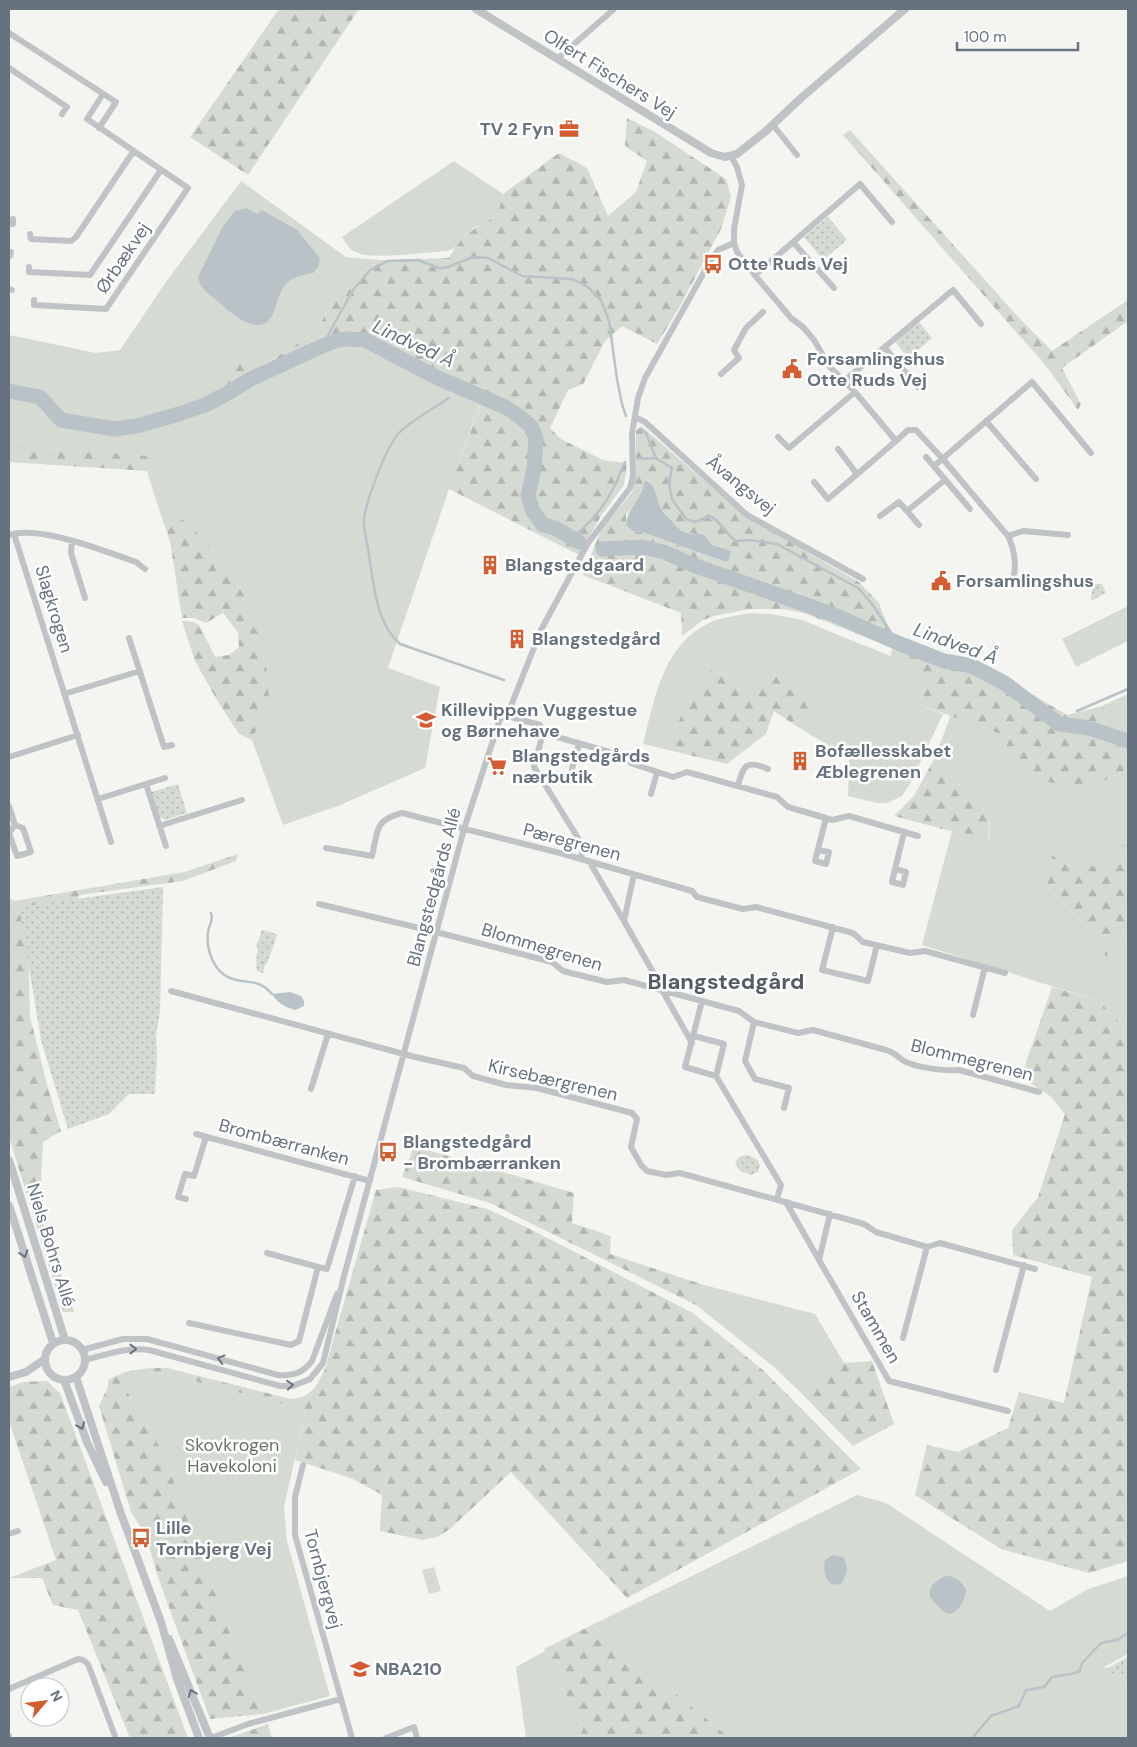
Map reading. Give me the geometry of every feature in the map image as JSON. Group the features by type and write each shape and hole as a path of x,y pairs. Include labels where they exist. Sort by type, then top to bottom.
{"street":[{"name":"Olfert Fischers Vej","path":"476,9 711,154 720,157 731,156"},
{"path":"557,59 614,9"},
{"path":"896,440 855,392 828,366 814,340 803,327 791,318 742,260 734,243 735,220 742,185 737,167 731,156 751,144 801,98 905,9"},
{"path":"9,33 116,102 98,128 87,119 103,94"},
{"path":"9,68 67,107 62,114"},
{"path":"773,125 797,154"},
{"name":"Ørbækvej","path":"34,300 34,305 106,309 188,188 98,128"},
{"path":"30,234 31,239 70,241 76,238 133,152"},
{"name":"Ørbækvej","path":"29,266 29,272 90,275 160,170"},
{"path":"755,275 860,184 892,222"},
{"path":"794,242 834,288"},
{"path":"635,417 640,391 645,378 712,258 718,250 734,243"},
{"path":"844,381 953,290 981,324"},
{"path":"721,374 739,358 734,350 746,328 763,312"},
{"path":"885,348 918,388"},
{"path":"934,466 1032,382 1091,453"},
{"path":"778,437 789,448 855,392"},
{"name":"Blangstedgårds Allé","path":"85,1360 124,1349 149,1350 280,1386 293,1386 303,1383 316,1373 323,1363 344,1276 464,829 500,719 508,716 541,630 588,543 630,488 633,471 632,434 635,417"},
{"name":"Åvangsvej","path":"635,417 645,422 748,515 863,579"},
{"path":"986,421 1036,479"},
{"path":"814,482 828,499 908,430 916,430 1008,536 1016,558 1016,570 1012,584"},
{"path":"838,449 857,474"},
{"path":"926,457 970,509"},
{"path":"907,511 945,480"},
{"path":"880,516 899,502 919,525"},
{"path":"1008,536 1023,531 1068,535"},
{"name":"Slagkrogen","path":"111,842 12,534 31,533 72,541 136,562 145,569"},
{"name":"Slagkrogen","path":"72,541 71,553 85,598"},
{"path":"129,638 164,747 172,744"},
{"path":"64,694 140,671"},
{"path":"508,716 540,725 543,733 534,767 583,846 581,859"},
{"path":"543,733 620,755 633,764 673,777 687,772 777,797 788,807 832,820 849,816 918,836"},
{"path":"9,757 78,735"},
{"path":"572,769 579,744"},
{"path":"738,786 742,770 746,766 756,764 768,769"},
{"path":"651,794 657,772"},
{"path":"98,799 165,778"},
{"path":"146,784 166,846"},
{"path":"159,826 242,800"},
{"path":"9,806 15,825"},
{"name":"Pæregrenen","path":"326,848 372,856 378,829 383,821 402,813 589,861 692,890 697,897 711,901 743,909 756,907 832,927 853,933 863,942 910,954 925,951 1005,973"},
{"path":"818,850 826,818"},
{"path":"15,825 23,828 31,852 17,856 9,833 15,825"},
{"path":"895,870 904,832"},
{"path":"589,861 654,974 653,988"},
{"path":"624,921 634,874"},
{"name":"Blommegrenen","path":"319,904 552,962 563,971 607,982 624,980 662,990 739,1011 754,1022 798,1033 813,1030 892,1051 905,1062 945,1071 958,1070 1039,1092"},
{"path":"832,927 822,970 868,981 877,945"},
{"path":"973,1016 985,968"},
{"path":"662,990 693,1039 724,1044 716,1076"},
{"name":"Kirsebærgrenen","path":"171,991 404,1054 464,1068 473,1076 506,1085 537,1088 632,1113 637,1119 631,1147 641,1165 647,1170 666,1175 680,1174 777,1199 864,1224 876,1232 927,1247 940,1243 1035,1268"},
{"path":"702,1001 685,1067 716,1076 781,1185 777,1199"},
{"path":"754,1022 745,1061 755,1079 789,1088 784,1108"},
{"path":"311,1089 328,1034"},
{"name":"Brombærranken","path":"196,1134 370,1181"},
{"name":"Brombærranken","path":"186,1199 178,1197 182,1181 185,1174 194,1176 206,1136"},
{"name":"Niels Bohrs Allé","path":"9,1160 65,1340"},
{"name":"Brombærranken","path":"318,1266 328,1269 354,1176"},
{"name":"Stammen","path":"786,1202 889,1381 1008,1411"},
{"name":"Niels Bohrs Allé","path":"9,1205 53,1344"},
{"path":"819,1260 830,1214"},
{"path":"903,1338 927,1247"},
{"path":"189,1323 291,1345 299,1341 318,1266 267,1253"},
{"path":"996,1370 1024,1265"},
{"name":"Blangstedgårds Allé","path":"82,1350 123,1339 147,1339 278,1375 289,1376 306,1369 312,1361 344,1276"},
{"path":"65,1340 75,1342 82,1350 85,1360 83,1370 76,1377 64,1380 55,1377 48,1371 45,1359 47,1350 53,1344 65,1340"},
{"path":"26,1372 45,1359"},
{"path":"9,1377 26,1372 48,1371"},
{"path":"76,1377 120,1511 161,1622 177,1679 199,1738"},
{"path":"64,1380 87,1442 120,1511"},
{"name":"Tornbjergvej","path":"303,1465 295,1496 295,1535 352,1738"},
{"path":"9,1534 18,1531"},
{"path":"161,1622 210,1738 248,1724 341,1699"},
{"path":"9,1689 78,1659 83,1660 88,1664 115,1736"},
{"path":"386,1738 414,1727 417,1738"}],"green space":[{"path":"279,9 359,9 248,175 190,137"},
{"path":"627,118 655,132 726,179 731,197 721,229 679,308 657,344 622,326 605,341 583,384 568,390 550,428 561,439 603,460 627,463 624,485 601,516 579,555 449,489 481,403 408,371 371,346 335,345 270,374 246,390 228,394 228,377 233,355 264,365 316,332 339,289 379,260 449,258 469,232 497,216 503,194 559,153 587,168 608,216 636,192 647,161 625,146"},
{"path":"850,130 1020,319 1052,351 1128,300 1128,321 1062,368 1081,404 1078,410 1046,366 843,135"},
{"path":"454,161 503,194 497,216 472,229 453,249 447,251 376,256 358,253 348,246 342,237"},
{"path":"241,181 346,257 379,260 339,289 316,332 263,365 229,394 335,345 371,346 408,371 481,402 388,668 440,687 425,768 338,806 283,825 252,740 269,700 245,596 211,547 187,522 158,506 147,471 162,457 9,445 9,335 96,353 120,350 166,282"},
{"path":"828,217 847,240 823,260 804,237"},
{"path":"919,322 932,338 909,358 895,342"},
{"path":"641,426 747,517 859,582 879,603 895,645 963,670 986,667 1067,715 1102,706 1128,740 1128,769 1085,790 1027,777 1006,750 1009,737 918,704 933,677 890,656 893,648 804,613 782,609 750,609 714,616 703,620 682,636 681,613 583,575 601,530 633,491 636,471 636,431","holes":["646,480 650,482 661,508 674,524 684,532 703,534 726,562 642,532 632,531 626,525 626,515 644,491"]},
{"path":"9,445 163,457 147,471 9,462"},
{"path":"158,506 187,522 211,547 245,596 264,641 269,700 252,740 239,734 217,700 195,661 182,621 193,622 199,625 215,657 229,655 239,647 238,632 223,613 206,623 194,618 182,618 170,541"},
{"path":"1093,584 1102,584 1106,593 1091,601"},
{"path":"1128,606 1128,641 1076,667 1062,639"},
{"path":"750,613 771,614 802,620 890,656 933,677 918,704 943,714 911,782 902,796 887,803 877,803 848,796 849,758 793,724 820,706 796,682 770,675 749,689 711,669 697,685 664,749 643,744 663,675 681,645 693,633 709,623"},
{"path":"711,669 749,689 770,675 796,682 821,706 793,724 774,711 766,734 727,764 664,749 697,685"},
{"path":"1128,694 1128,742 1102,706"},
{"path":"951,715 1010,737 1085,790 1128,769 1128,841 1124,843 1111,871 1052,857 1046,886 1089,929 1106,957 1128,926 1128,1031 1099,1001 922,945 952,831 989,841 990,817 934,759"},
{"path":"934,759 990,817 988,841 894,816 914,796"},
{"path":"178,784 187,813 165,820 159,817 151,792"},
{"path":"1128,841 1128,926 1106,957 1089,929 1046,886 1052,856 1111,871 1124,843"},
{"path":"238,854 236,861 183,881 79,895 75,910 27,913 30,1017 61,1131 43,1142 41,1179 44,1227 74,1312 63,1312 9,1137 9,898 14,901 185,872"},
{"path":"163,887 160,1011 156,1036 155,1094 129,1094 109,1114 68,1129 41,1040 19,907"},
{"path":"262,930 277,934 263,973 257,971 256,963 258,948 256,946"},
{"path":"1052,987 1099,1001 1128,1031 1128,1561 1089,1573 1001,1549 915,1495 927,1445 958,1452 1008,1428 1019,1392 1064,1403 1092,1277 1013,1255 1012,1230 1038,1197 1065,1114 1050,1096 1021,1077"},
{"path":"414,1146 574,1193 572,1223 611,1236 610,1254 704,1285 696,1305 490,1203 402,1177"},
{"path":"748,1155 758,1160 760,1167 758,1172 751,1175 740,1171 735,1163 740,1157"},
{"path":"398,1187 487,1209 526,1227 693,1313 764,1371 861,1469 627,1598 511,1472 450,1529 437,1537 423,1540 380,1531 382,1495 351,1478 295,1460 306,1410 174,1376 151,1373 124,1386 164,1454 200,1555 263,1714 210,1719 160,1583 145,1534 131,1512 99,1406 108,1387 108,1380 122,1373 136,1370 167,1368 291,1399 309,1393 313,1390 325,1369 376,1190"},
{"path":"704,1285 815,1314 844,1363 799,1391 774,1367 696,1305"},
{"path":"872,1361 894,1424 853,1446 799,1391 844,1363"},
{"name":"Skovkrogen Havekoloni","path":"151,1373 174,1376 306,1410 284,1507 287,1541 330,1696 263,1714 200,1555 164,1454 124,1386"},
{"path":"47,1381 60,1393 188,1738 130,1738 78,1610 53,1605 42,1578 9,1578 56,1560 9,1421 9,1387 23,1382"},
{"path":"857,1495 886,1503 1050,1611 1088,1589 1128,1576 1128,1654 1104,1667 1128,1683 1128,1738 730,1738 592,1625"},
{"path":"434,1567 441,1591 429,1594 422,1570"},
{"path":"592,1625 730,1738 579,1738 583,1729 544,1649"},
{"path":"545,1651 583,1729 579,1738 526,1738 516,1667"},
{"path":"1128,1657 1128,1683 1106,1669"},
{"path":"268,1724 272,1738 228,1738"}],"shaded area":[{"path":"246,208 257,214 262,210 297,230 320,258 318,267 313,273 295,278 285,285 273,314 268,321 255,325 234,315 211,296 201,286 198,277 223,226 235,211"},
{"path":"645,480 656,491 662,510 678,527 687,533 703,534 712,545 731,551 729,560 726,562 642,532 632,531 626,525 627,518 644,487"},
{"path":"290,992 301,996 304,1006 295,1010 291,1009 284,1006 272,994"},
{"path":"833,1555 843,1557 847,1567 842,1583 837,1585 829,1582 824,1570 825,1560"},
{"path":"945,1576 958,1580 966,1590 960,1606 954,1613 950,1614 942,1610 930,1597 931,1587"}],"waterway":[{"path":"322,346 353,290 370,270 388,261 418,260 439,268 445,268 473,257 488,258 522,276 572,279 588,287 601,300 609,321 617,379 626,416"},
{"name":"Lindved Å","path":"9,391 40,397 61,420 114,429 137,426 205,405 251,379 322,346 338,340 365,340 436,377 505,407 531,426 536,438 534,469 528,496 533,511 543,525 555,528 579,542"},
{"path":"449,398 416,419 399,433 388,450 377,476 368,502 364,522 377,603 386,626 400,644 504,680"},
{"path":"640,429 646,433 656,458"},
{"name":"Lindved Å","path":"640,459 656,458 672,468 669,483 672,499 686,519 695,522 710,516 735,541 750,540 777,544 858,588 872,604 898,643"},
{"name":"Lindved Å","path":"571,538 601,508 616,484 625,462"},
{"path":"603,549 642,547 664,552 693,565 832,614 944,661 972,666 1006,684 1059,724 1089,728 1128,741"},
{"path":"1077,711 1128,689"},
{"path":"211,913 208,945 215,965 224,975 236,980 257,983 272,994"},
{"path":"972,1738 991,1716 1019,1706 1026,1690 1044,1687 1052,1677 1080,1671 1082,1663 1101,1643 1117,1640 1128,1633"}],"place":[{"name":"TV 2 Fyn","path":"569,129"},
{"name":"Otte Ruds Vej","path":"713,264"},
{"name":"Forsamlingshus Otte Ruds Vej","path":"792,369"},
{"name":"Blangstedgaard","path":"490,565"},
{"name":"Forsamlingshus","path":"941,581"},
{"name":"Blangstedgård","path":"517,639"},
{"name":"Killevippen Vuggestue og Børnehave","path":"426,720"},
{"name":"Bofællesskabet Æblegrenen","path":"800,761"},
{"name":"Blangstedgårds nærbutik","path":"497,766"},
{"name":"Blangstedgård - Brombærranken","path":"388,1152"},
{"name":"Lille Tornbjerg Vej","path":"141,1538"},
{"name":"NBA210","path":"360,1669"}],"district":[{"name":"Blangstedgård","path":"726,981"}]}
